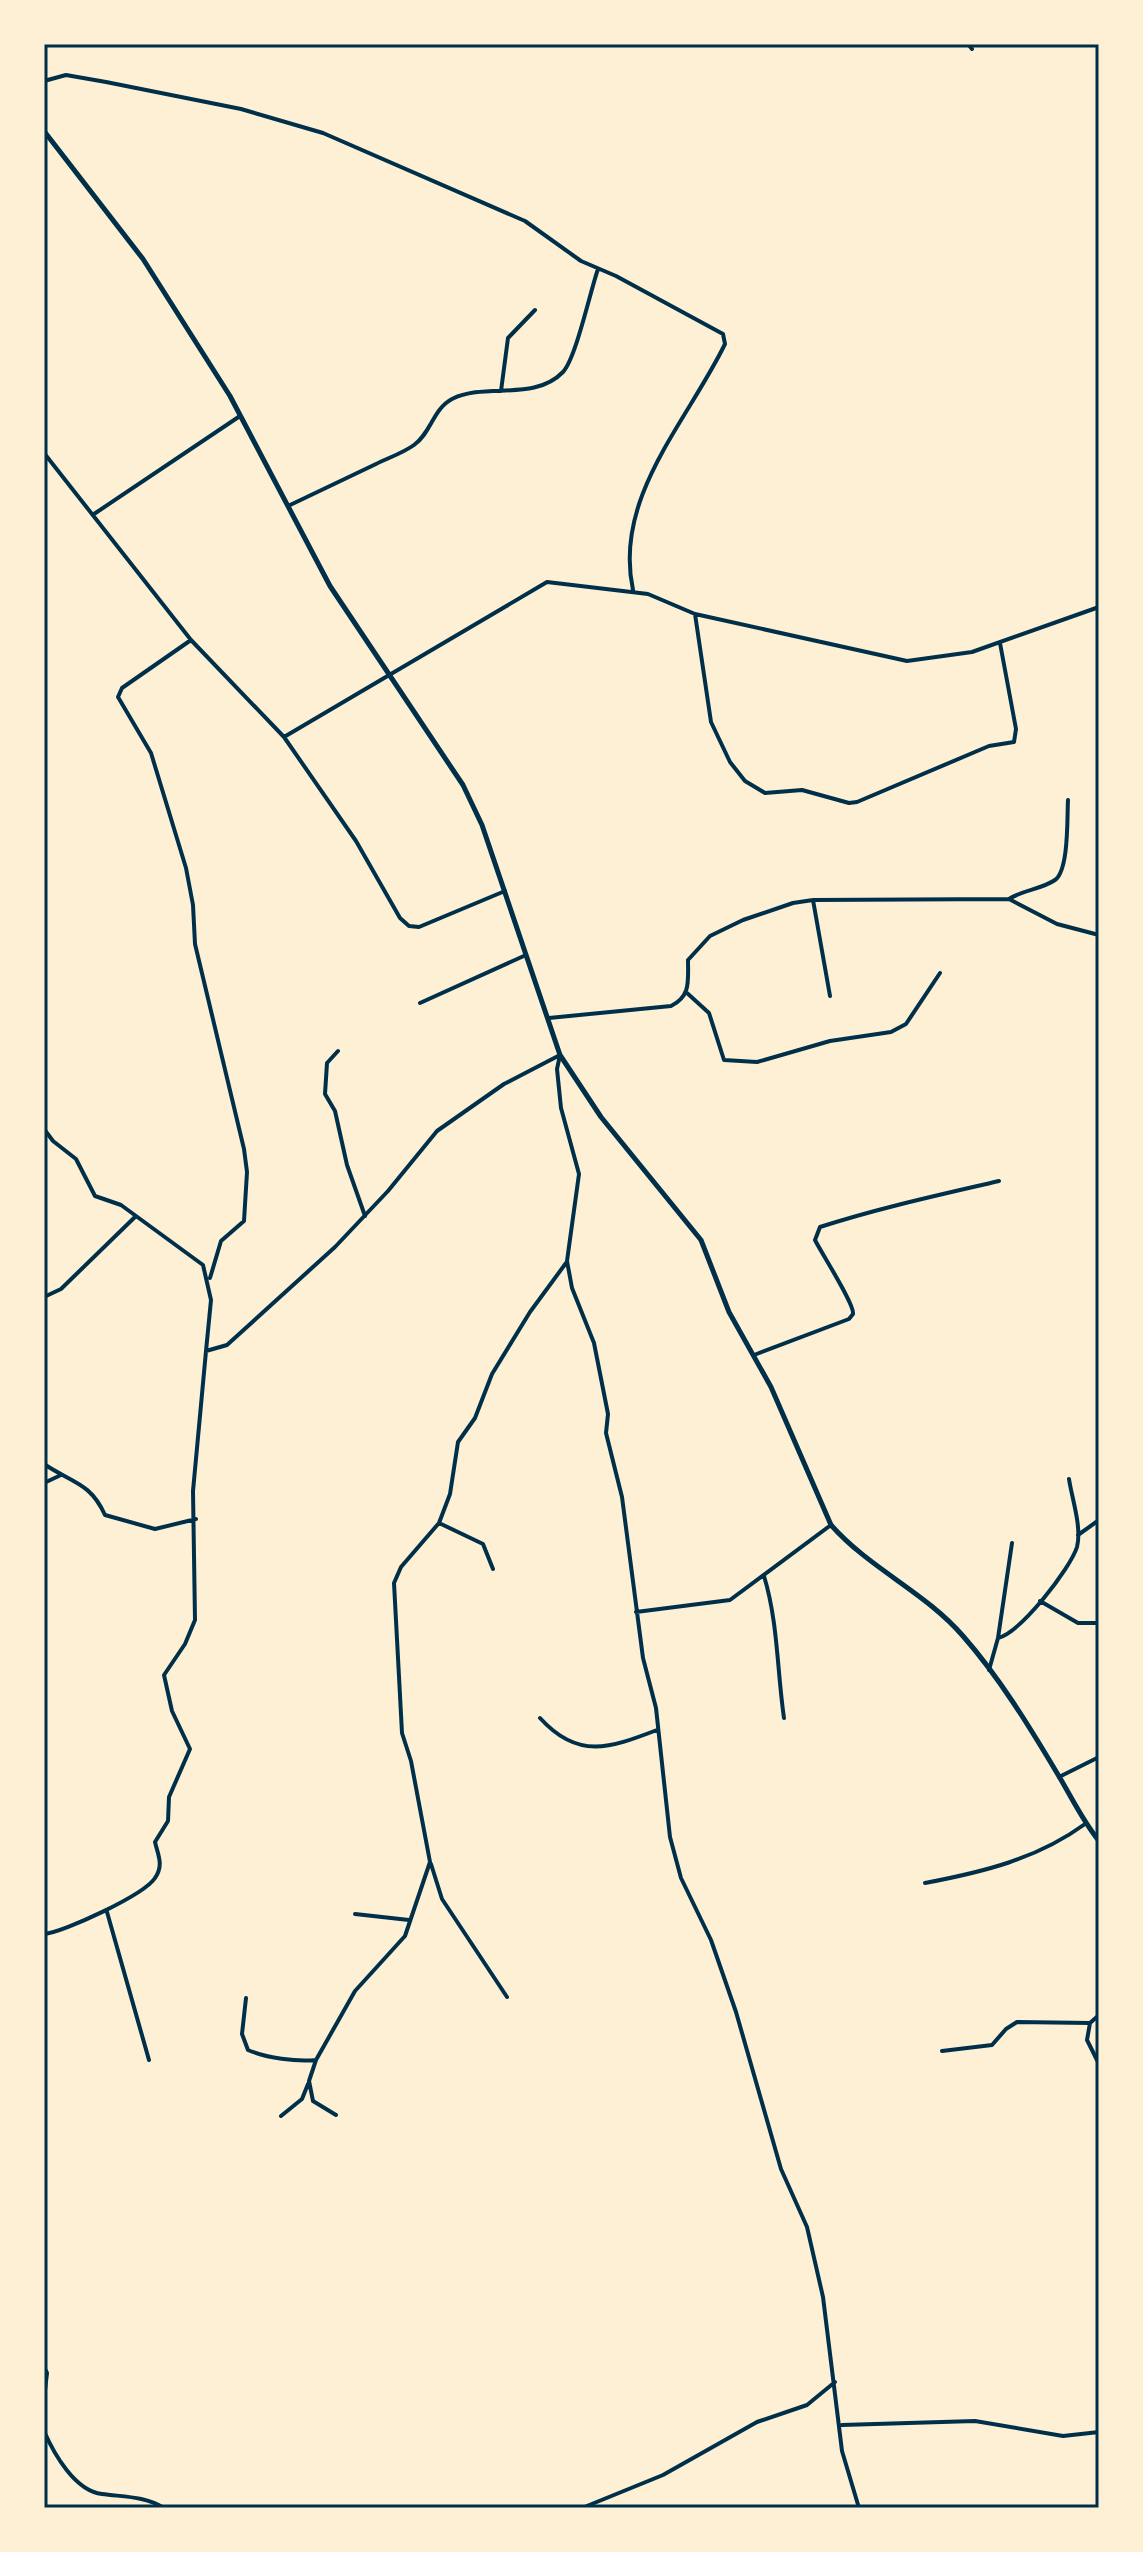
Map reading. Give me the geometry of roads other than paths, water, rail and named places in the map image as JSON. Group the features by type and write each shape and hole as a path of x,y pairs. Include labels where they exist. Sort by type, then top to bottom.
{"street":[{"path":"44,81 66,75 106,82 241,109 323,133 525,221 581,261 726,338 704,387 661,452 637,512 629,539 627,564 633,590"},
{"path":"44,131 143,259 240,416 330,586 463,785 482,825 560,1055 601,1117 701,1240 729,1312 771,1387 831,1525 846,1542 949,1621 1027,1722 1085,1824 1099,1841"},
{"path":"286,507 416,445 438,411 450,400 464,394 501,391 551,380 564,371 576,349 583,313 598,268"},
{"path":"501,391 508,338 535,310"},
{"path":"94,514 240,416"},
{"path":"44,453 191,640 284,737 356,841 400,918 409,926 419,927 505,891"},
{"path":"284,737 539,584 559,581 633,590 695,614 907,661 972,652 1099,607"},
{"path":"695,614 711,722 730,762 745,781 765,793 802,790 849,803 989,746 1014,742 1016,729 1000,643"},
{"path":"191,640 122,688 118,697 151,753 186,868 193,905 195,944 245,1160 244,1221 221,1241 209,1280"},
{"path":"1009,899 1029,888 1055,880 1063,871 1068,800"},
{"path":"549,1018 671,1006 687,993 688,960 710,936 756,916 813,900 1009,899 1057,924 1099,935"},
{"path":"813,900 830,996"},
{"path":"420,1003 526,955"},
{"path":"687,993 709,1013 724,1060 757,1062 830,1041 891,1032 906,1024 940,973"},
{"path":"338,1051 327,1063 325,1094 335,1111 347,1165 365,1216"},
{"path":"206,1351 227,1345 365,1216 437,1131 504,1084 560,1055"},
{"path":"560,1055 557,1069 561,1108 579,1174 567,1261 599,1370 608,1414 606,1433 622,1497 670,1837 681,1878 711,1940 736,2012 781,2169 807,2227 823,2297 842,2425 842,2451 859,2508"},
{"path":"44,1129 53,1141 76,1159 95,1196 121,1205 198,1259 209,1280 211,1300 193,1491 196,1519 192,1569 195,1620 185,1644 164,1675 172,1711 188,1740 189,1756 172,1790 165,1829 155,1842 161,1856 156,1878 107,1912 63,1931 44,1934"},
{"path":"754,1355 849,1319 853,1314 855,1307 836,1281 815,1240 820,1227 859,1218 895,1204 999,1181"},
{"path":"44,1297 61,1289 136,1216"},
{"path":"507,1997 442,1899 430,1862 411,1761 402,1733 394,1583 401,1567 439,1523 450,1494 458,1442 475,1418 492,1374 530,1312 567,1261"},
{"path":"44,1464 61,1475 80,1481 98,1500 105,1515 155,1529 196,1519"},
{"path":"44,1483 61,1475"},
{"path":"998,1638 1011,1635 1063,1573 1076,1548 1078,1535 1069,1479"},
{"path":"1078,1535 1099,1520"},
{"path":"439,1523 483,1544 493,1569"},
{"path":"636,1612 730,1600 831,1525"},
{"path":"989,1671 998,1638 1012,1543"},
{"path":"764,1576 776,1614 775,1647 784,1718"},
{"path":"1040,1601 1078,1623 1099,1623"},
{"path":"540,1718 557,1737 573,1745 622,1743 657,1730"},
{"path":"1059,1777 1099,1757"},
{"path":"925,1883 984,1872 1027,1857 1060,1842 1085,1824"},
{"path":"281,2116 302,2099 316,2060 355,1991 405,1936 430,1862"},
{"path":"107,1912 149,2060"},
{"path":"355,1914 409,1920"},
{"path":"246,1998 242,2034 248,2050 262,2057 283,2056 296,2062 316,2060"},
{"path":"1099,2015 1090,2023 1087,2040 1099,2064"},
{"path":"942,2051 992,2045 1017,2022 1090,2023"},
{"path":"309,2081 313,2101 336,2115"},
{"path":"44,2367 47,2373 44,2399"},
{"path":"582,2508 663,2475 757,2422 807,2405 836,2382"},
{"path":"842,2425 975,2421 1063,2436 1099,2432"},
{"path":"44,2431 70,2474 98,2494 145,2499 164,2508"}]}
